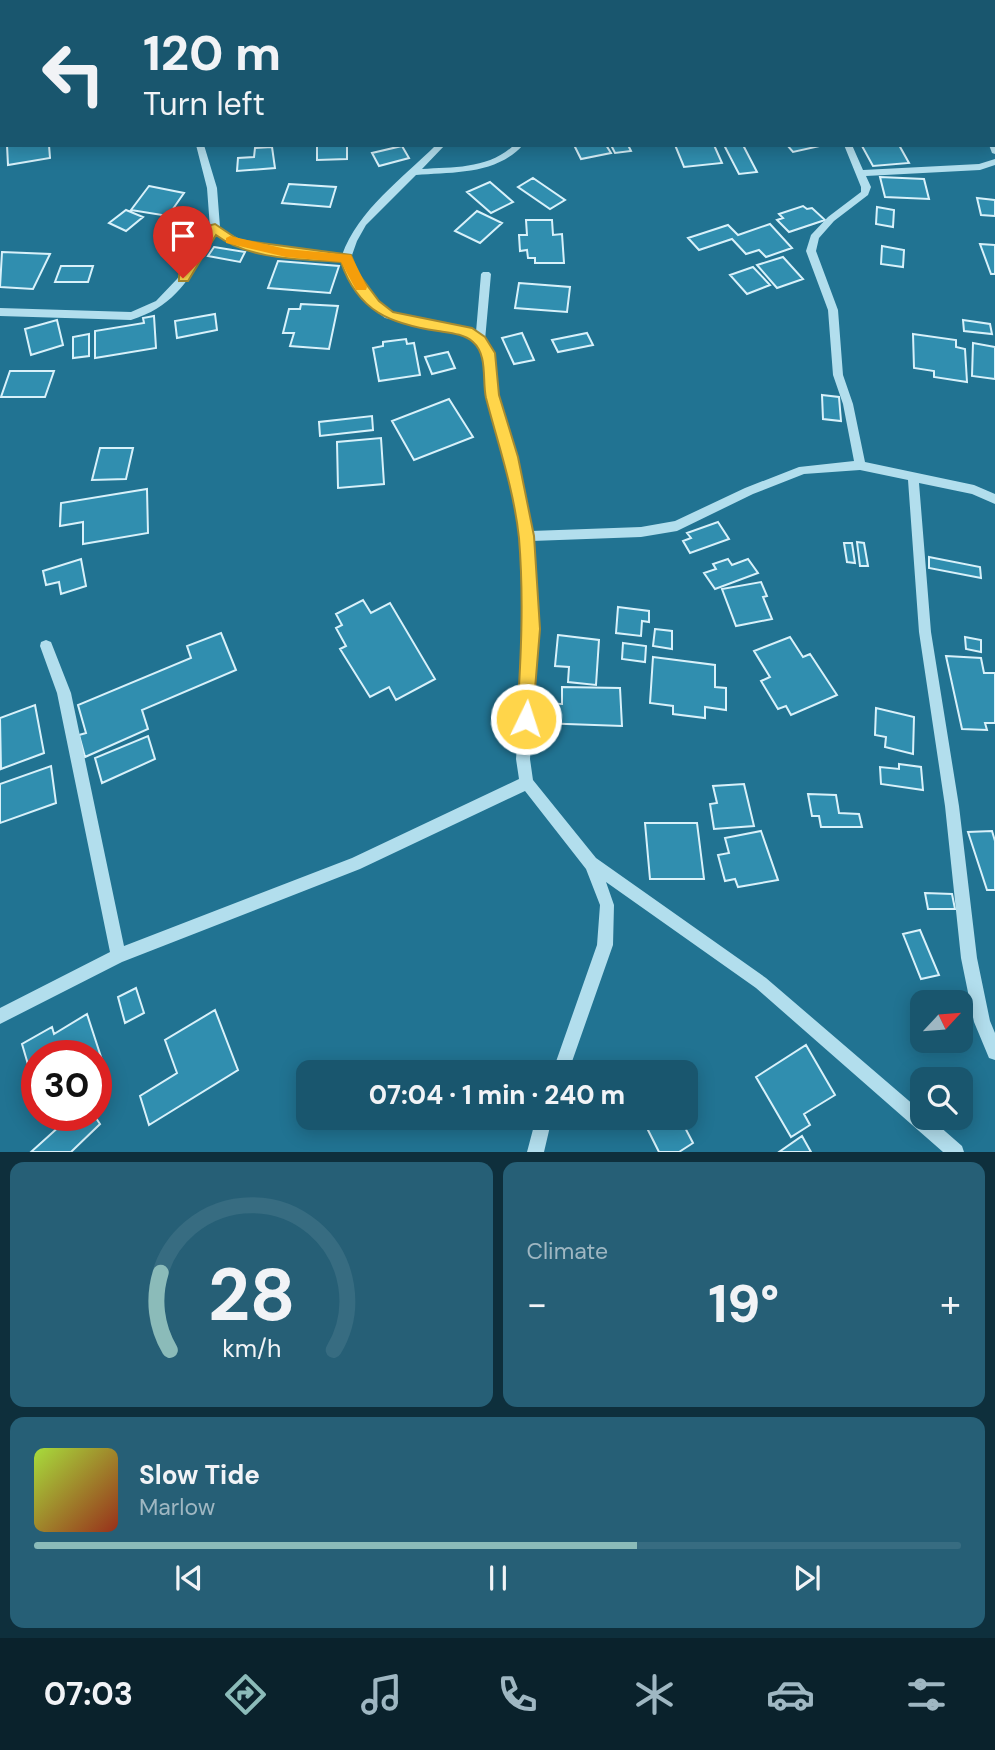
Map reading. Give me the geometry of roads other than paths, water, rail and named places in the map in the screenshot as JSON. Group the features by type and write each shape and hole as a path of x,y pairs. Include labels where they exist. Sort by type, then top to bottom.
{"street":[{"path":"0,313 131,316 148,312 163,303 215,228 212,185 201,147"},
{"path":"439,147 362,223 346,258 352,274 375,304 389,315 407,321 467,331 480,340 488,353 492,395 511,457 526,536 532,629 523,759 527,782 592,864 761,984 956,1152"},
{"path":"415,172 491,163 513,153 518,147"},
{"path":"849,147 862,173 865,193 831,219 814,237 811,251 833,310 838,374 849,404 860,465"},
{"path":"862,173 980,167 995,162"},
{"path":"215,228 235,243 286,253 346,258"},
{"path":"480,340 486,274"},
{"path":"526,536 641,532 677,526 749,491 803,470 860,465 913,476 995,499"},
{"path":"913,476 925,632 952,806 970,958 982,1022 995,1052"},
{"path":"46,646 64,693 118,956"},
{"path":"0,1016 118,956 355,864 527,782"},
{"path":"564,1060 605,946 607,905 592,864"},
{"path":"535,1152 541,1130"}]}
